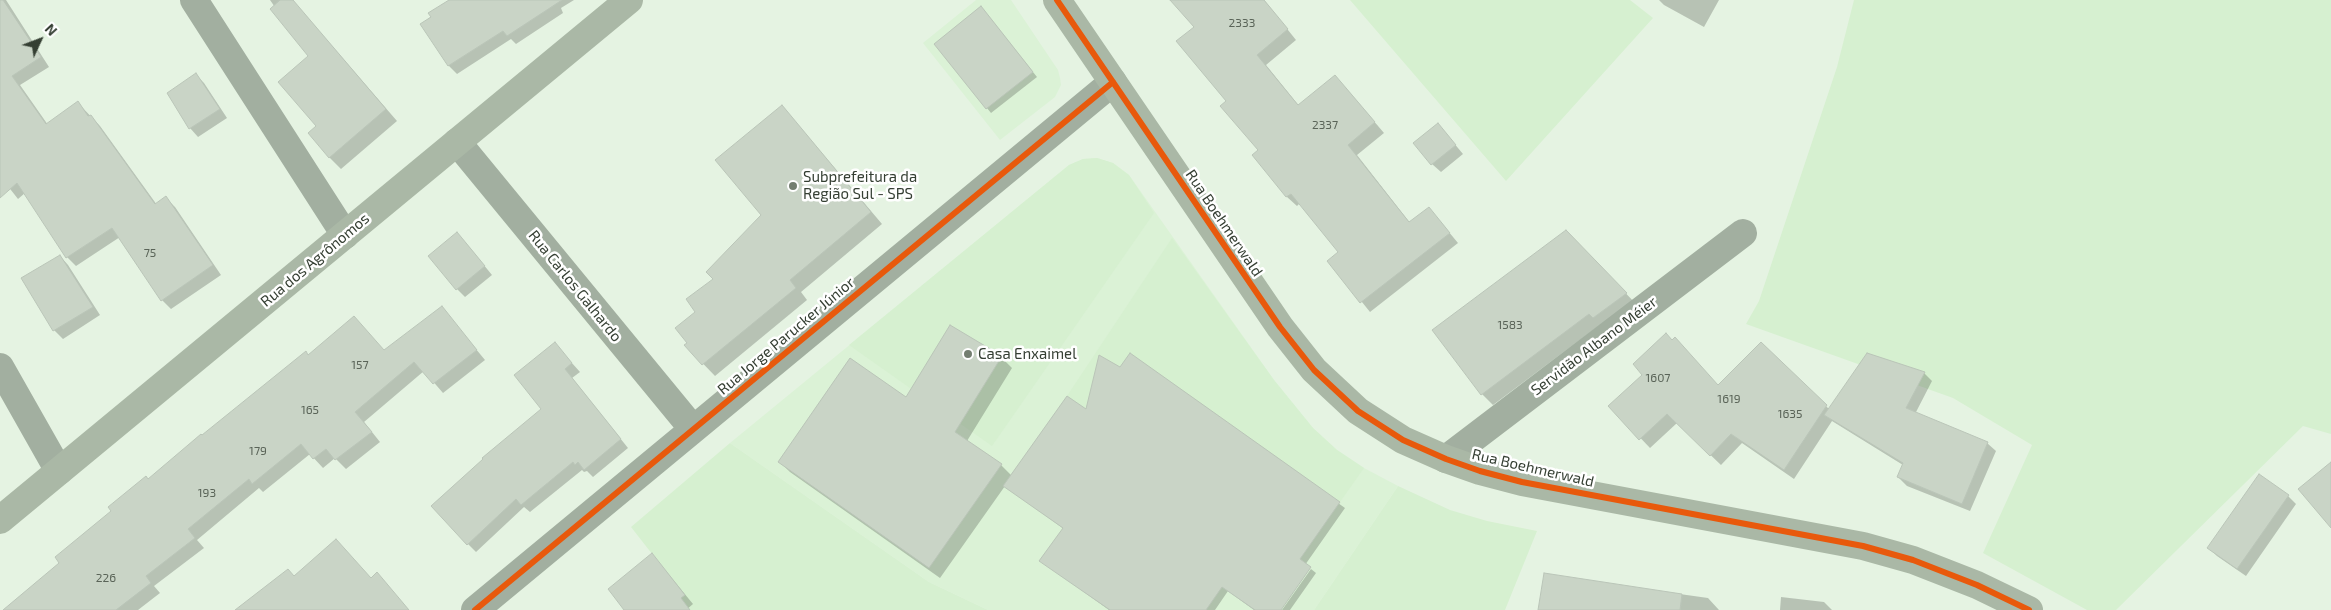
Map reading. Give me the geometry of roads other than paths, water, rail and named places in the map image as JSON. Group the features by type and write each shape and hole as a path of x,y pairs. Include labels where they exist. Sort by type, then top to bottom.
{"main road":[{"name":"Rua dos Agrônomos","path":"0,520 629,0"},
{"name":"Rua Boehmerwald","path":"1057,0 1280,327 1314,370 1358,411 1403,440 1446,459 1480,471 1522,482 1863,546 1913,560 1977,585 2028,610"}],"street":[{"path":"194,0 345,235"},
{"name":"Rua Jorge Parucker Júnior","path":"475,610 1113,82"},
{"name":"Rua Carlos Galhardo","path":"457,142 694,429"},
{"name":"Servidão Albano Méier","path":"1446,459 1743,234"},
{"path":"0,367 59,471"}],"place":[{"name":"Subprefeitura da Região Sul - SPS","path":"793,186"},
{"name":"Casa Enxaimel","path":"968,354"}]}
